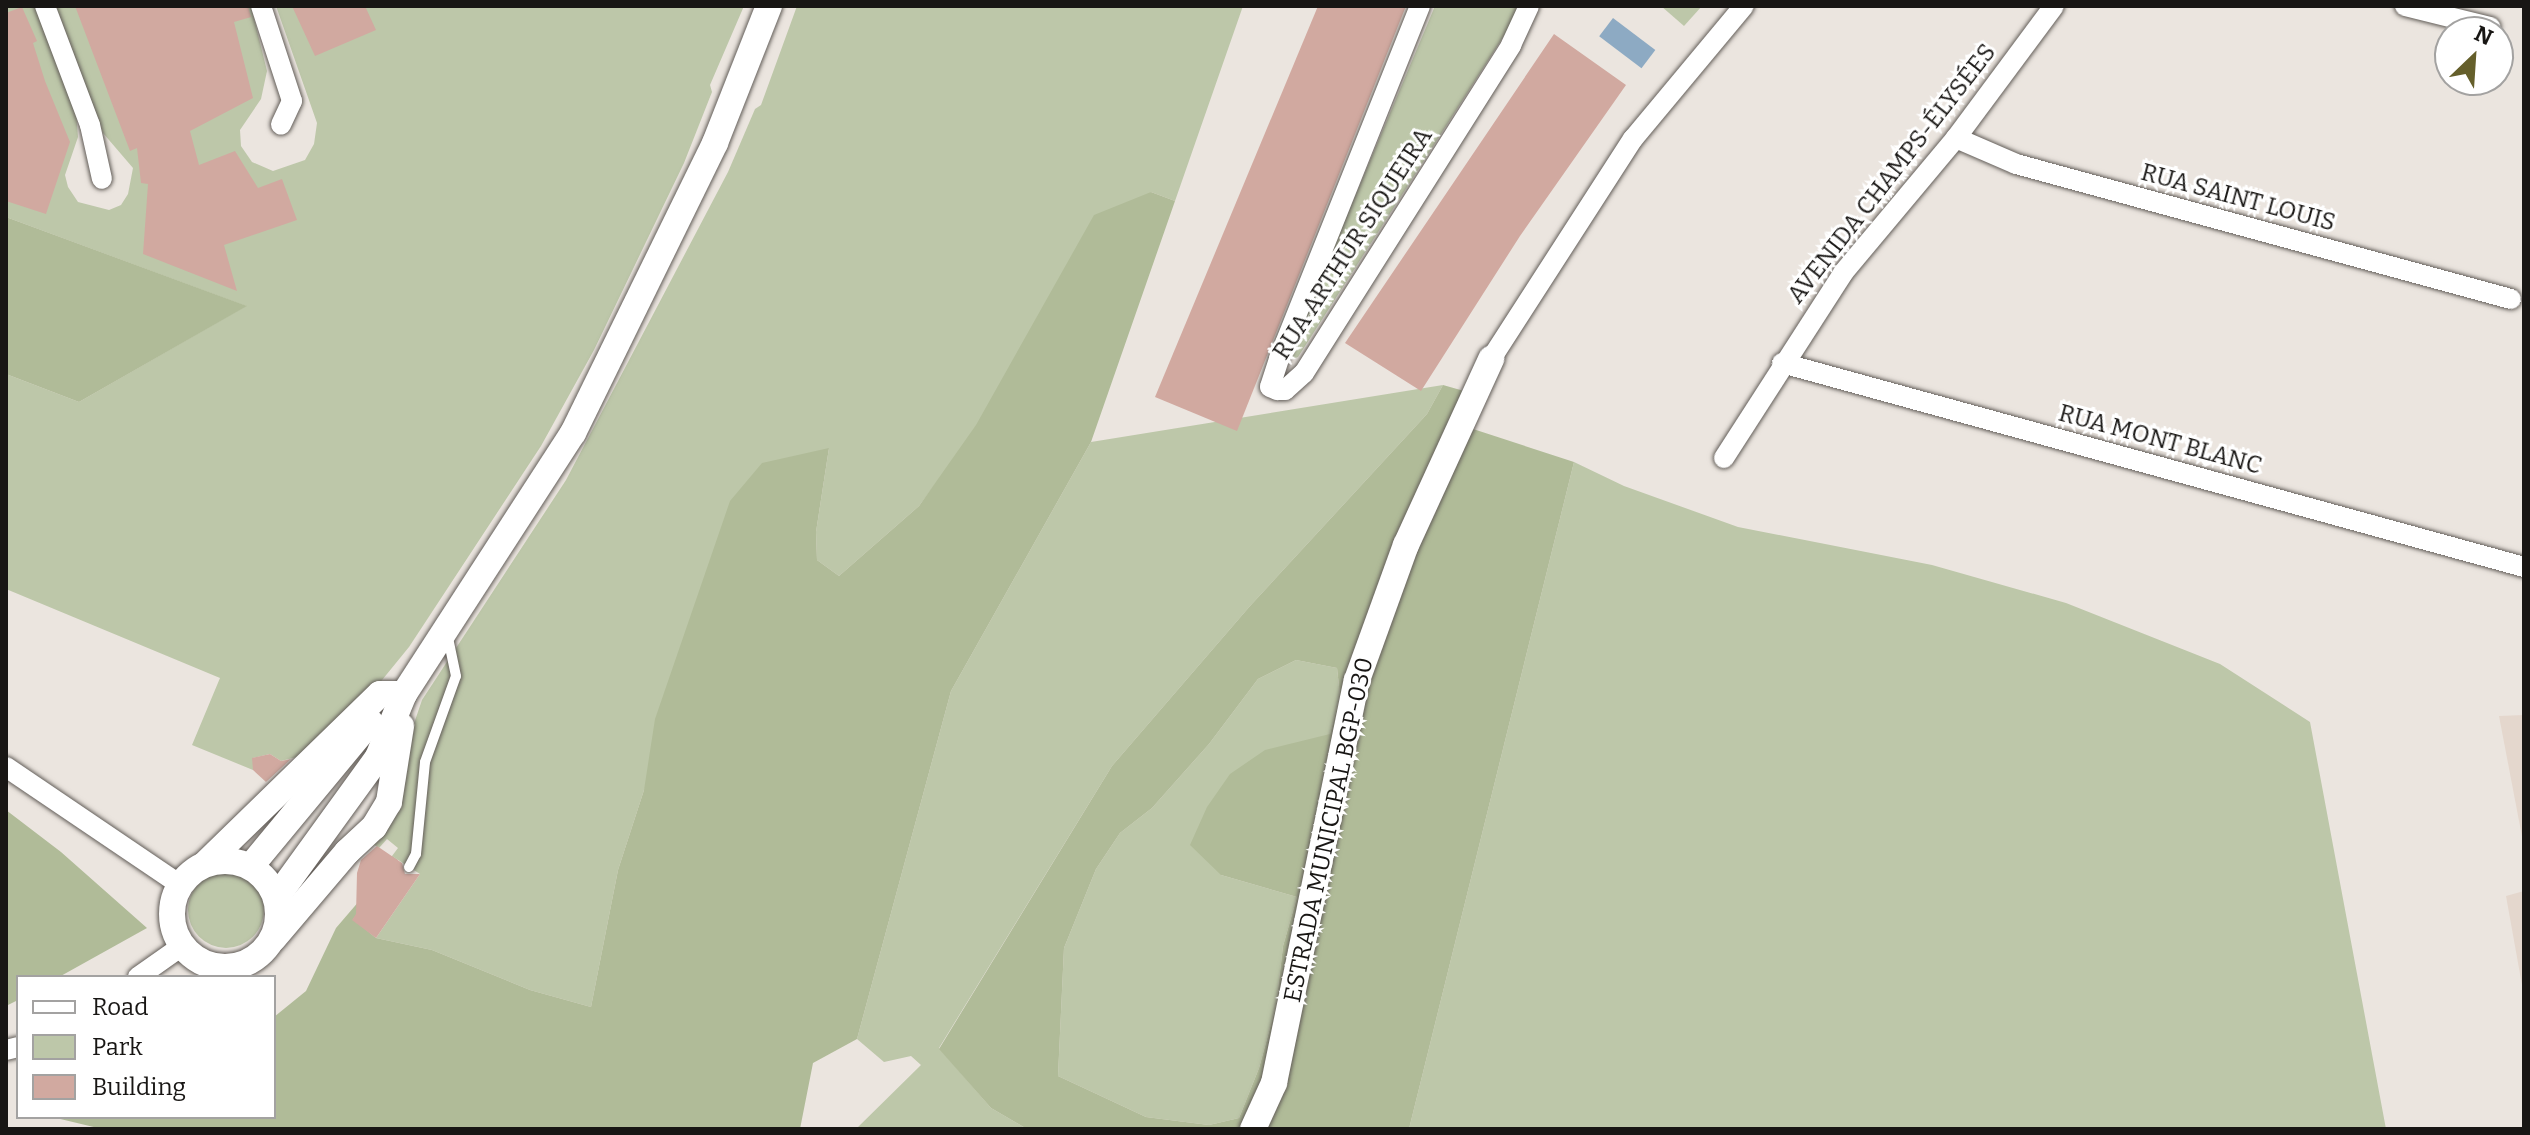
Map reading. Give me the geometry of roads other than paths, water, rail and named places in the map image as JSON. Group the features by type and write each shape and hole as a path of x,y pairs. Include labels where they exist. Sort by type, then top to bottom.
{"street":[{"path":"45,6 90,125 102,179"},
{"path":"261,6 292,101 281,125"},
{"path":"272,940 279,912 270,882 368,725 404,694 573,433 715,143 769,6"},
{"name":"RUA ARTHUR SIQUEIRA","path":"1420,6 1279,359 1270,387 1277,390 1285,390 1304,373 1511,45 1529,6"},
{"path":"1491,359 1633,139 1744,6"},
{"name":"AVENIDA CHAMPS-ÉLYSÉES","path":"1724,458 1782,363 1843,273 1956,138 2054,6"},
{"path":"2405,6 2445,16"},
{"name":"RUA SAINT LOUIS","path":"1956,138 2016,164 2511,299"},
{"name":"ESTRADA MUNICIPAL BGP-030","path":"1253,1129 1274,1083 1357,680 1406,545 1491,359"},
{"name":"RUA MONT BLANC","path":"1782,363 2524,567"},
{"path":"380,694 404,694 386,763 389,802 374,827 253,958 229,967 211,965 182,946 172,916 180,885 219,854 306,762 380,694"},
{"path":"368,725 366,742 386,763"},
{"path":"270,882 386,763"},
{"path":"6,767 180,885"},
{"path":"203,865 231,861 270,882 325,880"},
{"path":"141,975 182,946"}],"lane":[{"path":"409,867 416,854 425,762 456,676 446,631"}],"water":[{"path":"1613,18 1655,50 1641,68 1599,36"}]}
